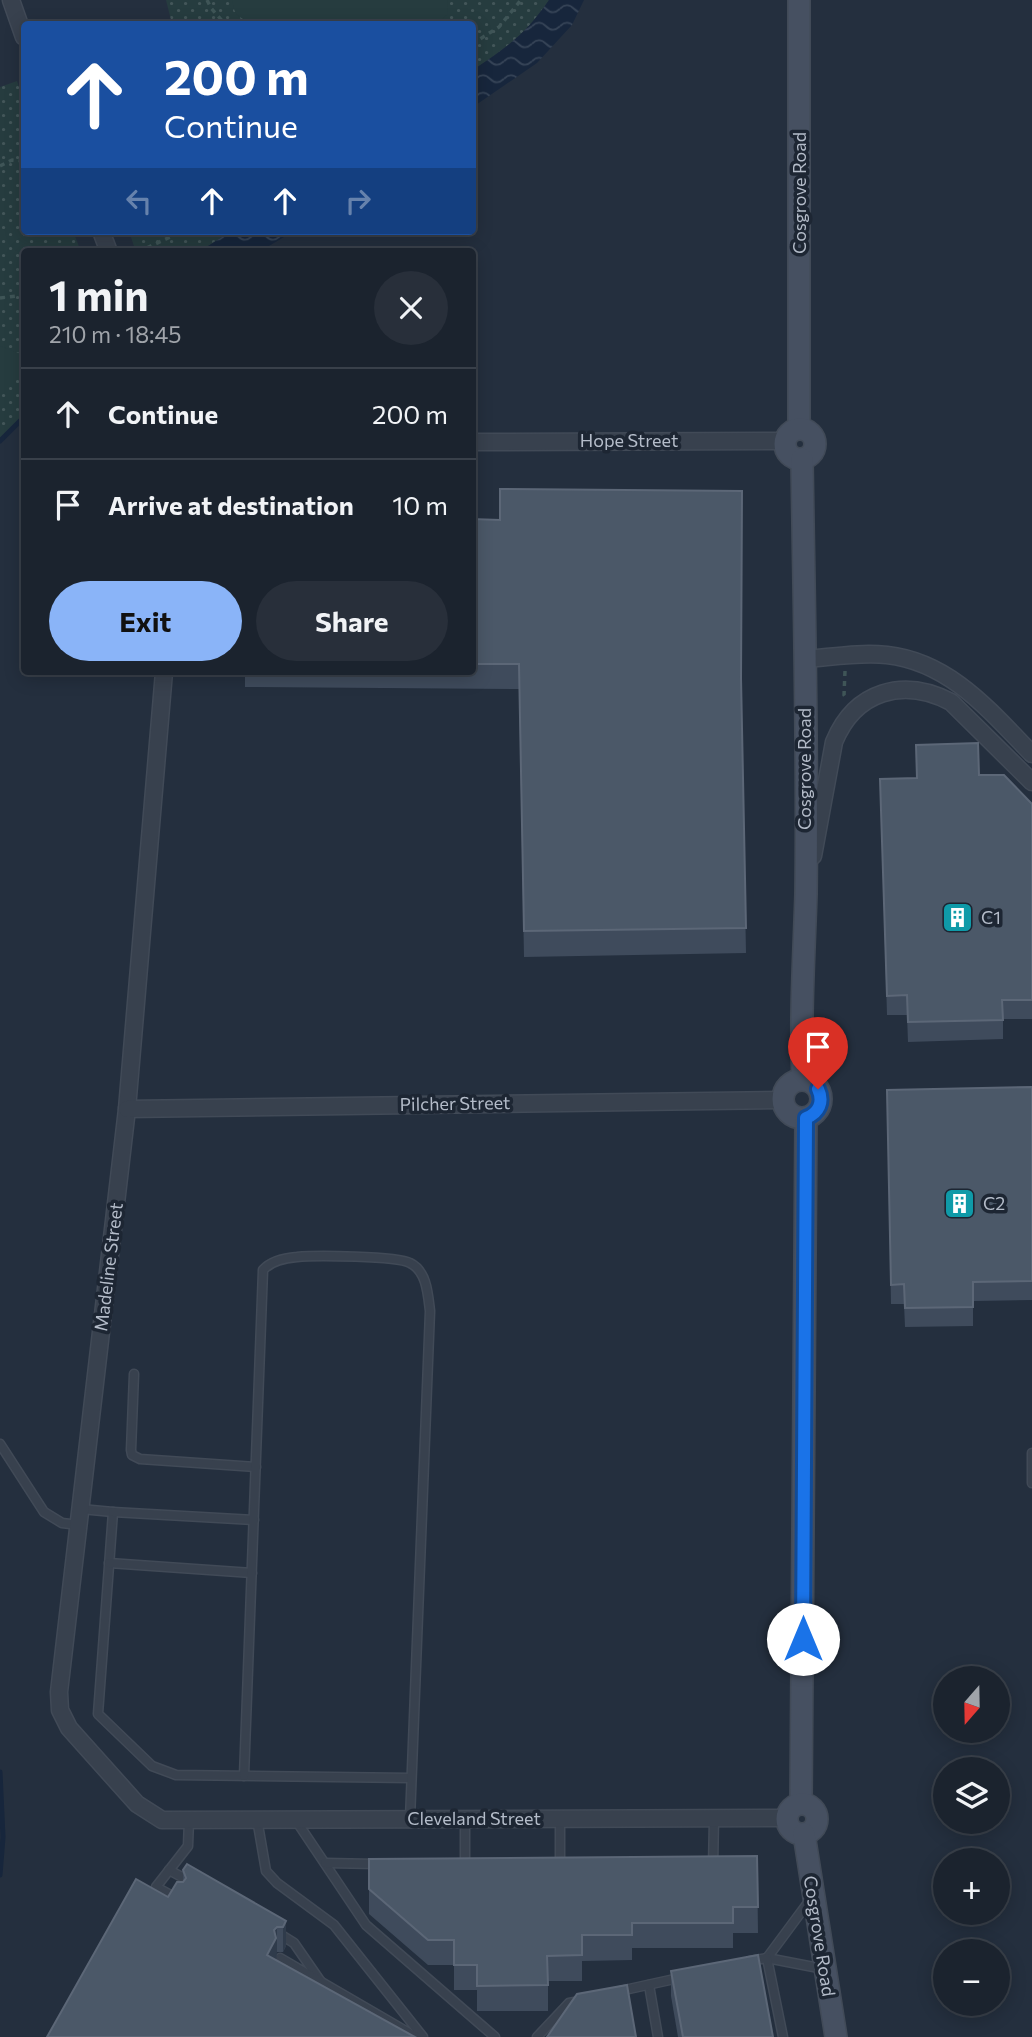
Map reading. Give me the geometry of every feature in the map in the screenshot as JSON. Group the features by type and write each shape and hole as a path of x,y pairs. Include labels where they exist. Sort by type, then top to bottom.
{"main road":[{"name":"Cosgrove Road","path":"799,0 792,435 809,432 815,444 811,454 802,459 806,659 803,1080"},
{"path":"803,1080 815,1084 821,1095 820,1107 806,1118 790,1115 782,1100 783,1093 791,1083 803,1080"},
{"path":"794,1811 806,1118"},
{"name":"Cosgrove Road","path":"794,1811 788,1824 794,1832 804,1834 836,2037"}],"street":[{"path":"11,0 21,28"},
{"name":"Hope Street","path":"476,442 792,435"},
{"path":"806,659 885,655 933,667 962,685 1032,754"},
{"name":"Madeline Street","path":"162,1820 137,1804 69,1728 60,1710 60,1692 127,1109 164,675"},
{"path":"806,896 834,742 849,716 870,698 898,690 915,690 940,696 961,711 1030,777"},
{"name":"Pilcher Street","path":"127,1109 782,1100"},
{"name":"Cleveland Street","path":"162,1820 714,1819 794,1811"}],"lane":[{"path":"244,1776 263,1270 270,1263 297,1256 390,1258 411,1263 427,1287 430,1311 410,1819"},
{"path":"134,1374 132,1455 140,1459 256,1467"},
{"path":"0,1444 44,1512 62,1522 79,1525"},
{"path":"1032,1453 1032,1483"},
{"path":"81,1508 254,1520"},
{"path":"113,1511 98,1714 152,1766 176,1775 411,1778"},
{"path":"109,1563 252,1573"},
{"path":"180,1901 156,1887 188,1846 189,1819"},
{"path":"257,1819 266,1871 277,1883 334,1925 423,2037"},
{"path":"295,1819 366,1925 495,2037"},
{"path":"465,1819 466,1866"},
{"path":"560,1819 560,1866"},
{"path":"713,1867 714,1819"},
{"path":"325,1863 389,1864"},
{"path":"453,1866 479,1866"},
{"path":"547,1866 574,1866"},
{"path":"699,1867 727,1867"},
{"path":"169,1870 203,1889"},
{"path":"783,2037 767,1958 813,1896"},
{"path":"271,1929 294,1943 321,1982"},
{"path":"280,1958 416,2037"},
{"path":"741,1964 767,1958 824,1969"},
{"path":"609,1994 688,1976"},
{"path":"649,1985 658,2037"},
{"path":"537,2037 569,2003 596,1997"}],"path":[{"path":"207,0 222,21"},
{"path":"476,41 499,27 521,0"},
{"path":"0,166 12,160 21,161"},
{"path":"147,248 174,235"},
{"path":"0,298 21,295"},
{"path":"845,668 844,695 850,702"}],"green space":[{"path":"166,0 549,0 515,40 476,68 476,21 171,21"},
{"path":"233,0 448,0 447,15 440,21 248,21 241,18 234,8"},
{"path":"17,81 21,93 21,235 75,235 79,248 21,248 21,417 0,438 0,87"},
{"path":"130,235 225,235 205,248 135,248"},
{"path":"0,346 21,354 21,376 0,393"}],"water":[{"path":"549,0 584,0 572,25 537,63 476,105 476,68 515,40"},
{"path":"225,235 287,235 266,248 205,248"}],"building":[{"path":"500,489 742,491 741,678 746,928 524,931 519,664 476,664 476,519 500,520"},
{"name":"C1","path":"978,743 979,775 1004,775 1032,804 1032,1000 1002,1000 1003,1020 908,1022 907,995 887,996 880,779 917,778 916,745"},
{"name":"C2","path":"1032,1087 1032,1281 973,1282 973,1307 905,1308 904,1284 891,1285 887,1090"},
{"path":"757,1856 758,1907 733,1907 733,1923 632,1923 632,1935 582,1935 582,1955 547,1956 548,1985 477,1986 477,1965 454,1965 454,1940 428,1940 369,1889 369,1859"},
{"path":"187,1864 286,1921 283,1927 274,1930 276,1938 267,1955 415,2037 47,2037 136,1879 168,1897 177,1882 183,1882 186,1878 183,1870"},
{"path":"758,1955 773,2037 683,2037 671,1971"},
{"path":"627,1985 636,2037 547,2037 577,1994"}],"waterway":[{"path":"0,441 21,420"},
{"path":"0,1772 3,1837 0,1875"}],"place":[{"name":"C1","path":"958,918"},
{"name":"C2","path":"960,1204"}],"route":[{"path":"803,1639 806,1118 812,1116 820,1107 821,1095 818,1089"}]}
